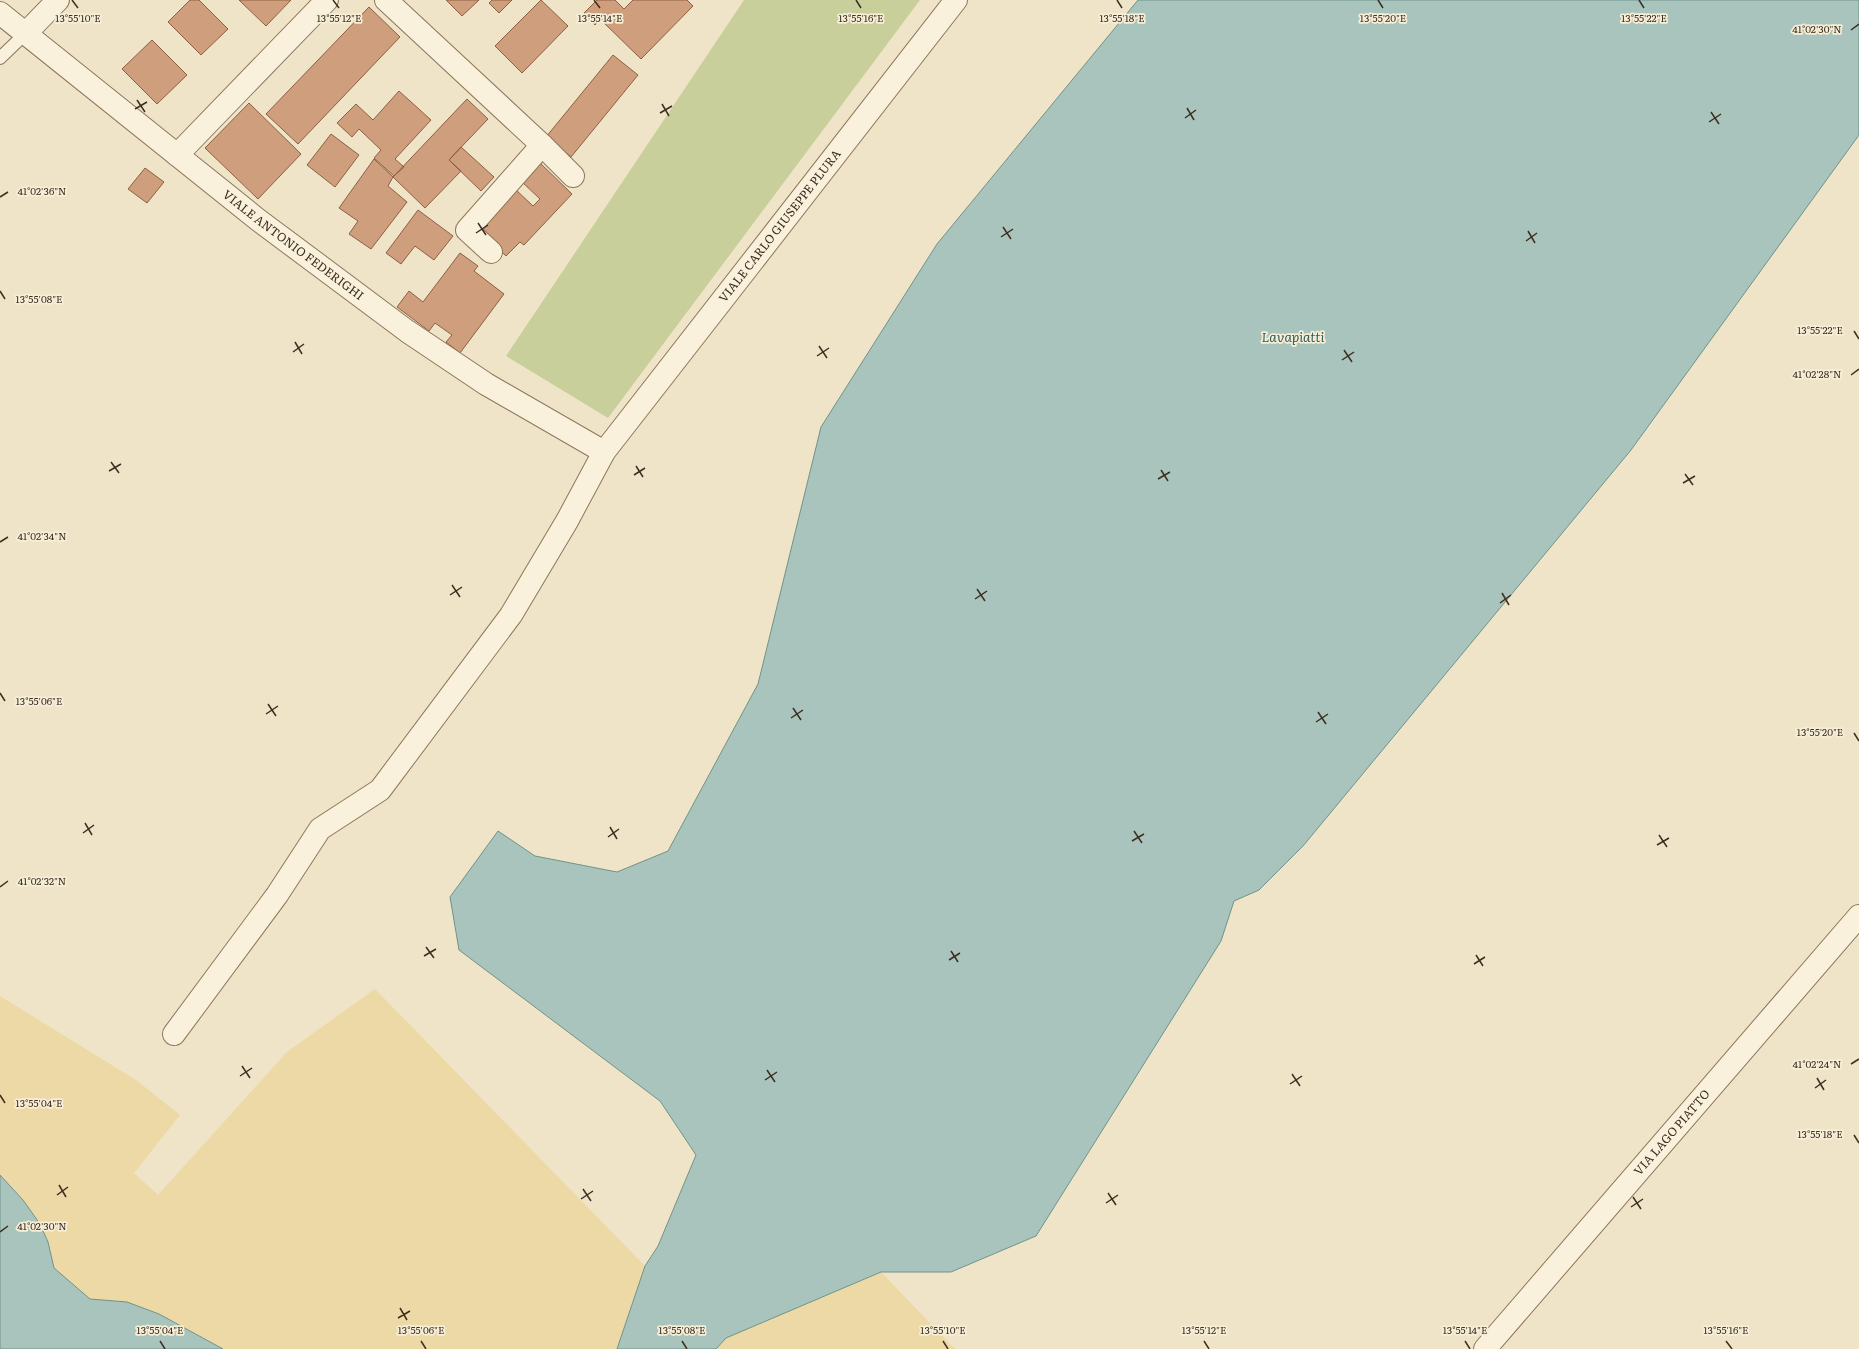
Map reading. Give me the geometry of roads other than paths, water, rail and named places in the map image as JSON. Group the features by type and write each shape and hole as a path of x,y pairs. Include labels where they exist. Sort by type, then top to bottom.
{"street":[{"path":"26,33 58,0"},
{"path":"177,155 327,0"},
{"path":"386,0 542,145 573,176"},
{"name":"VIALE CARLO GIUSEPPE PLURA","path":"174,1034 277,895 320,829 380,790 511,615 567,521 604,452 956,0"},
{"name":"VIALE ANTONIO FEDERIGHI","path":"0,13 257,219 407,331 486,384 604,452"},
{"path":"491,252 467,230 542,145"},
{"name":"VIA LAGO PIATTO","path":"1485,1349 1859,916"}],"lane":[{"path":"0,58 26,33"}],"water":[{"name":"Lavapiatti","path":"1138,0 1859,0 1859,135 1631,450 1303,846 1259,890 1234,901 1221,941 1036,1236 951,1272 881,1272 726,1338 716,1349 617,1349 645,1266 658,1246 696,1155 660,1101 459,950 450,897 498,831 535,856 617,872 668,851 758,684 821,427 937,244"},
{"path":"0,1175 23,1200 40,1224 48,1242 54,1268 90,1299 127,1302 159,1314 223,1349 0,1349"}]}
